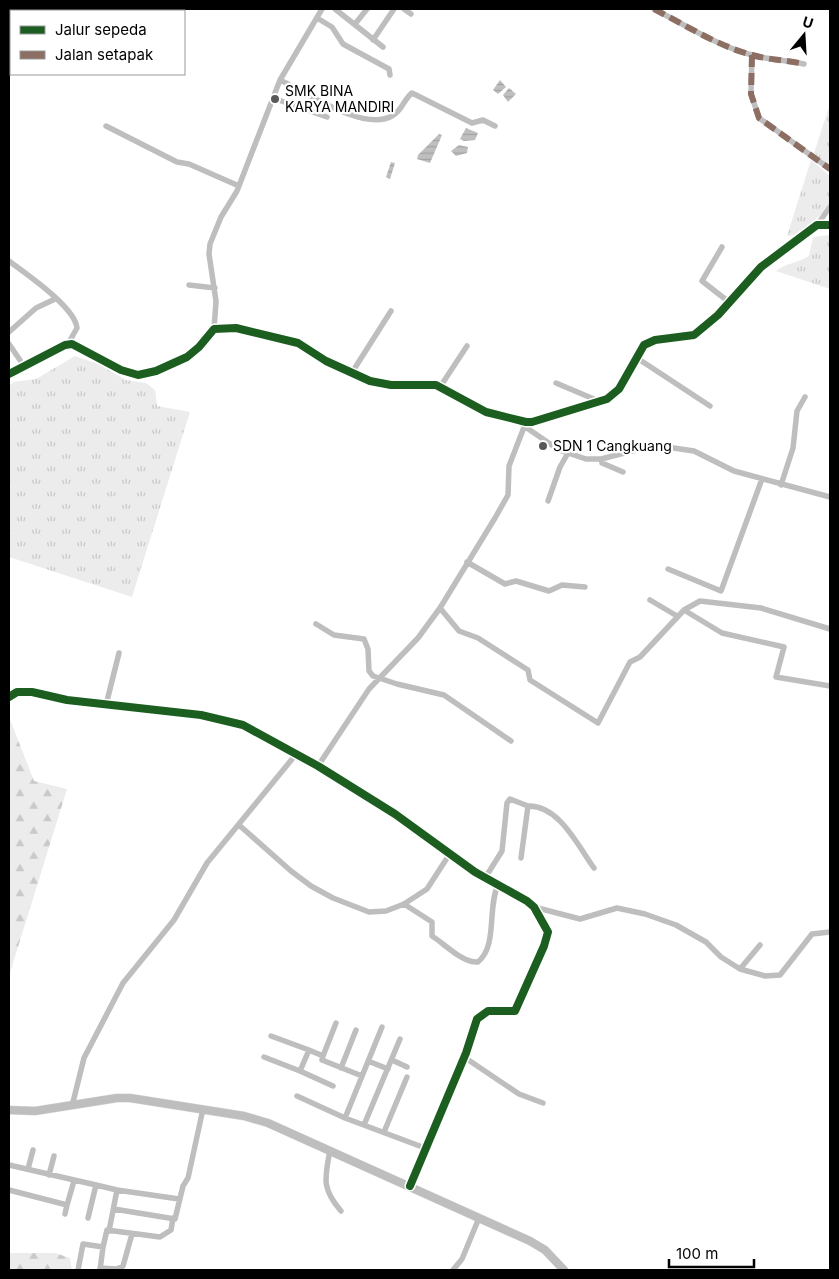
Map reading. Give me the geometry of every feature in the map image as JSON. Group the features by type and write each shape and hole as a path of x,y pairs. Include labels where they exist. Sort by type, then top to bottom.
{"main road":[{"path":"9,1110 35,1111 117,1098 130,1098 260,1120 410,1186 539,1246 564,1270"}],"street":[{"path":"9,374 68,344 76,345 121,370 138,376 156,371 186,357 199,347 214,329 215,288 209,248 222,217 239,186 280,80 322,9"},
{"path":"335,9 384,48"},
{"path":"355,24 368,9"},
{"path":"373,40 394,9"},
{"path":"404,9 411,14"},
{"path":"654,9 727,47 770,59 787,59 804,64"},
{"path":"316,18 332,27 343,44 389,69 390,75"},
{"path":"752,55 751,94 759,118 830,169"},
{"path":"280,80 359,117 377,120 387,119 400,110 412,93 475,124 483,120 495,126"},
{"path":"273,98 327,117"},
{"path":"106,126 177,162 189,164 239,186"},
{"path":"525,424 601,402 619,389 644,345 650,342 694,335 718,315 761,267 817,225 830,207"},
{"path":"817,225 830,225"},
{"path":"722,247 702,281 729,302"},
{"path":"9,261 72,314 77,324 68,344"},
{"path":"190,284 204,288 215,288"},
{"path":"9,332 36,308 55,298"},
{"path":"351,374 391,311"},
{"path":"214,329 236,328 298,343 351,374 386,384 440,387 486,412 525,424 558,450 586,459 601,459 660,446 694,451 734,471 830,497"},
{"path":"9,344 24,366"},
{"path":"440,387 467,346"},
{"path":"637,358 710,406"},
{"path":"556,383 601,402"},
{"path":"780,485 793,448 797,411 806,397"},
{"path":"318,766 350,714 369,689 418,638 440,608 508,495 508,468 525,424"},
{"path":"548,501 560,467 568,453"},
{"path":"601,459 602,463 623,472"},
{"path":"668,569 721,591 762,479"},
{"path":"467,562 507,585 516,581 548,591 562,585 585,587"},
{"path":"650,600 677,616"},
{"path":"440,608 459,631 478,638 528,670 530,680 598,723 627,665 640,657 677,616 700,601 761,608 830,629"},
{"path":"684,610 722,633 784,648 776,677 830,686"},
{"path":"316,624 334,635 364,640 368,649 369,671 380,679 444,695 511,741"},
{"path":"106,705 119,652"},
{"path":"9,697 17,692 32,692 67,700 143,707 223,719 243,725 297,753 395,814 449,855 498,886 528,900 534,907 548,935 516,1009 511,1013 488,1012 480,1015 473,1027 464,1057 410,1186"},
{"path":"72,1106 84,1058 123,982 174,920 207,863 297,753"},
{"path":"485,878 502,851 508,801 513,799 528,806 540,807 552,814 566,829 594,868"},
{"path":"521,858 528,806"},
{"path":"239,824 291,871 334,898 368,912 386,911 404,904 427,889 449,855"},
{"path":"404,904 432,922 432,936 461,956 473,962 478,962 491,936 491,905 498,886"},
{"path":"534,907 580,919 616,908 645,914 676,925 706,942 725,961 740,969 765,976 780,975 812,934 830,932"},
{"path":"740,969 760,946"},
{"path":"336,1022 322,1060 362,1076"},
{"path":"345,1118 382,1027"},
{"path":"341,1068 356,1030"},
{"path":"271,1036 323,1056"},
{"path":"364,1125 400,1040"},
{"path":"300,1071 308,1050"},
{"path":"264,1057 333,1086"},
{"path":"464,1057 520,1094 543,1103"},
{"path":"392,1060 407,1067"},
{"path":"368,1061 388,1069"},
{"path":"384,1132 407,1077"},
{"path":"297,1096 345,1118 426,1148"},
{"path":"109,1231 160,1237 171,1230 182,1186 188,1178 203,1109"},
{"path":"28,1169 32,1150"},
{"path":"330,1150 324,1180 330,1197 341,1211"},
{"path":"49,1175 54,1156"},
{"path":"9,1165 117,1190 180,1199"},
{"path":"65,1214 74,1181"},
{"path":"88,1218 96,1185"},
{"path":"9,1190 67,1205"},
{"path":"117,1190 109,1231 107,1230 103,1246 100,1269 117,1269 123,1266 132,1234"},
{"path":"114,1209 174,1218"},
{"path":"453,1270 462,1260 479,1218"},
{"path":"78,1270 83,1244 103,1246"}],"green space":[{"path":"830,104 830,167 814,153"},
{"path":"811,160 830,176 830,206 804,230 800,230 795,235 787,236"},
{"path":"830,235 830,289 776,271 809,256 813,237"},
{"path":"75,356 98,364 126,380 146,383 155,390 157,406 190,412 132,597 9,557 9,386 14,382 36,379"},
{"path":"9,717 34,781 67,789 9,976"},
{"path":"9,1253 55,1253 70,1258 72,1270 9,1270"}],"shaded area":[{"path":"500,80 506,87 498,94 493,90"},
{"path":"509,88 516,94 508,102 503,95"},
{"path":"466,128 478,133 475,140 464,141 460,139"},
{"path":"439,134 442,135 430,163 417,159 418,155"},
{"path":"459,145 468,147 467,153 456,156 451,151"},
{"path":"391,162 395,163 390,179 386,177"}],"marked path":[{"path":"654,9 702,35 739,51 765,58 804,64"},
{"path":"752,55 751,94 759,118 830,169"}],"cycle path":[{"path":"9,374 65,345 72,344 121,370 138,375 156,371 187,357 199,347 214,329 236,328 298,343 326,361 370,381 391,385 436,385 486,412 532,422 607,399 619,389 644,345 655,340 694,335 718,315 761,267 817,225 830,225"},
{"path":"9,697 17,692 32,692 67,700 201,715 243,725 318,766 395,814 475,872 527,901 534,907 548,932 544,946 515,1011 488,1011 477,1019 466,1053 410,1186"}],"place":[{"name":"SMK BINA KARYA MANDIRI","path":"275,99"},
{"name":"SDN 1 Cangkuang","path":"543,446"}]}
